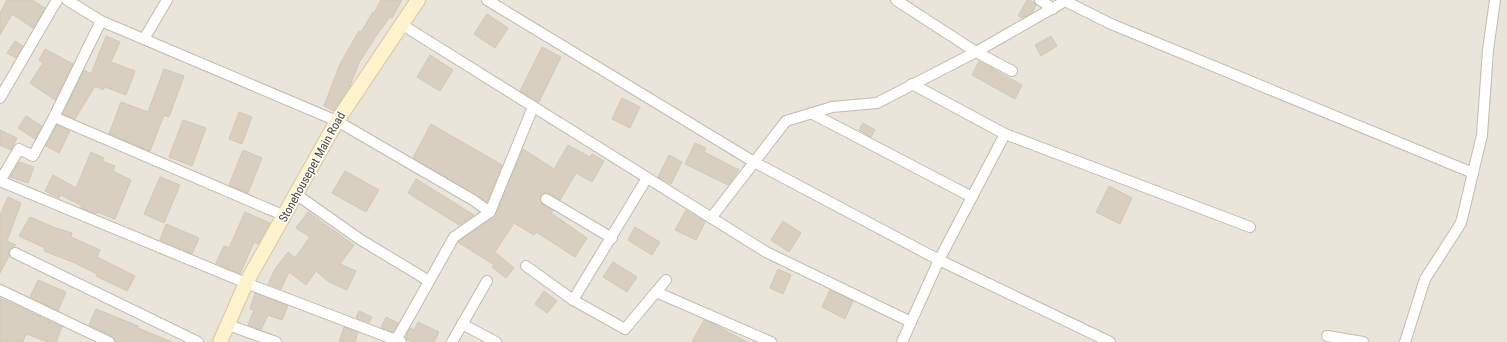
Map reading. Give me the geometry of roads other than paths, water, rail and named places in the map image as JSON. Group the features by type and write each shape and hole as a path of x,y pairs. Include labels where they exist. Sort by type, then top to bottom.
{"main road":[{"name":"Stonehousepet Main Road","path":"220,342 246,284 297,195 337,120 418,0"}],"street":[{"path":"0,98 57,0"},
{"path":"67,0 101,21 337,120 473,200 490,212"},
{"path":"144,39 167,0"},
{"path":"487,0 754,162 939,260 1110,342"},
{"path":"896,0 976,52 1012,71"},
{"path":"1040,0 1053,9"},
{"path":"711,218 786,121 832,107 877,103 976,52 1053,9 1066,0 1111,24 1473,173"},
{"path":"1405,342 1426,279 1461,223 1482,136 1488,50 1495,0"},
{"path":"101,21 54,118 33,156 19,149 0,180 246,284 397,341 454,237 490,212 533,107"},
{"path":"401,24 766,252 911,322"},
{"path":"912,84 1005,134 1250,227"},
{"path":"811,113 972,197"},
{"path":"54,118 285,216"},
{"path":"902,342 939,260 1005,134"},
{"path":"573,300 647,178"},
{"path":"297,195 361,240 429,281"},
{"path":"546,199 612,238"},
{"path":"15,254 198,342"},
{"path":"526,266 573,300 625,329 666,280"},
{"path":"452,342 487,281"},
{"path":"0,290 109,342"},
{"path":"656,292 771,342"},
{"path":"228,324 276,342"},
{"path":"462,324 496,342"},
{"path":"1327,336 1363,342"}]}
